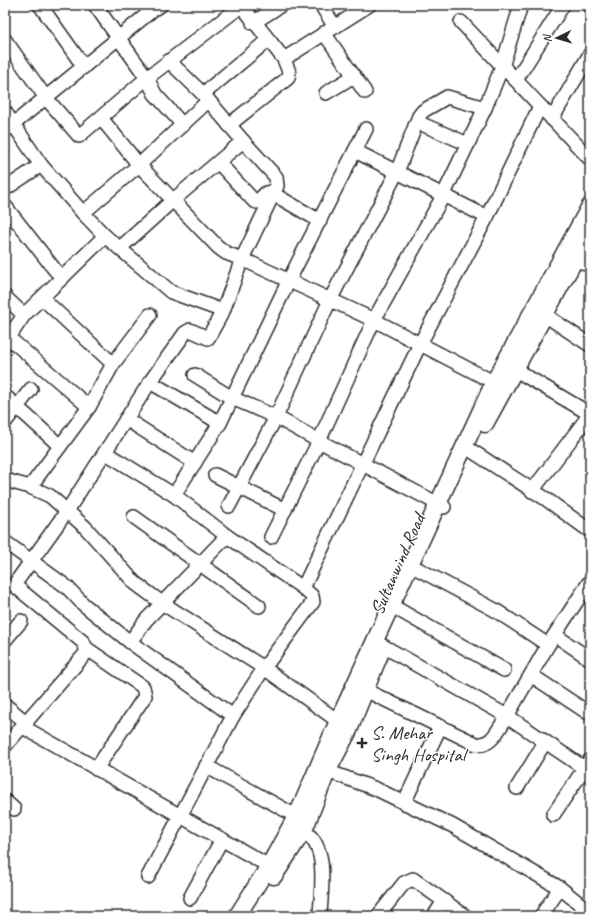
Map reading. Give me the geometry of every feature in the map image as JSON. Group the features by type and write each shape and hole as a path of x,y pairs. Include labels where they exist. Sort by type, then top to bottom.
{"main road":[{"path":"343,725 441,505 499,385 570,256 590,206"},
{"name":"Sultanwind Road","path":"250,916 297,824 343,725 365,690 418,569 441,505 472,451 499,385 514,369 545,315 570,256 590,232"},
{"path":"237,916 297,824"}],"street":[{"path":"40,5 84,67"},
{"path":"95,5 147,78 155,94 183,125"},
{"path":"9,128 155,8 161,5"},
{"path":"5,40 46,98 79,136 147,78 241,5 253,23 284,59 289,72 288,78 229,125"},
{"path":"253,23 281,5"},
{"path":"321,5 330,30 354,76 365,92"},
{"path":"284,59 369,5"},
{"path":"271,537 319,441 374,320 443,196 485,108 502,67 521,5"},
{"path":"516,80 563,5"},
{"path":"461,22 502,67 590,158"},
{"path":"83,213 183,125 206,98 268,40"},
{"path":"552,119 590,54"},
{"path":"5,746 25,725 86,653 84,642 9,582 31,561 67,511 106,453 150,382 185,333 190,330 208,338 223,312 242,259 277,186 276,176 206,98 169,61"},
{"path":"326,93 354,76"},
{"path":"230,506 276,417 330,300 397,172 421,113 447,97 485,108"},
{"path":"303,588 420,344 487,217 540,106"},
{"path":"5,112 9,128 105,236 171,292 223,312"},
{"path":"101,118 139,165 222,250 374,320 499,385"},
{"path":"417,122 468,144"},
{"path":"174,495 196,463 220,423 289,280 366,129"},
{"path":"120,248 172,200 219,163 243,141"},
{"path":"355,151 487,217"},
{"path":"219,163 254,201 257,202 266,193 274,194 320,221"},
{"path":"5,189 41,165"},
{"path":"5,206 55,270 63,277"},
{"path":"89,407 7,340 24,315 105,236"},
{"path":"570,256 590,266"},
{"path":"5,297 24,315"},
{"path":"42,298 113,364"},
{"path":"30,487 89,407 113,364 150,315"},
{"path":"545,315 590,344"},
{"path":"514,369 590,414 532,490"},
{"path":"195,375 232,398 276,417 441,505"},
{"path":"150,382 220,423"},
{"path":"5,422 18,408 31,389"},
{"path":"5,396 60,446"},
{"path":"126,419 196,463"},
{"path":"472,451 532,490 590,531"},
{"path":"106,453 174,495 228,536 303,588 312,596 313,602 264,668 233,716 148,878"},
{"path":"215,475 285,510"},
{"path":"5,480 30,487 50,496 101,543 135,583 162,603 264,668 343,725"},
{"path":"134,517 259,606"},
{"path":"130,642 146,620 228,536"},
{"path":"5,542 67,587 83,604 130,642 233,716"},
{"path":"418,569 590,659"},
{"path":"365,690 476,744 483,745 488,743 507,716 552,640 586,597 590,581"},
{"path":"399,610 504,670"},
{"path":"5,640 21,621"},
{"path":"383,646 507,716 545,742 588,767 553,815"},
{"path":"86,648 143,687 145,691 145,696 96,769"},
{"path":"531,675 590,714"},
{"path":"5,705 25,725 96,769 269,866"},
{"path":"404,803 440,726"},
{"path":"517,788 545,742"},
{"path":"206,766 297,824 317,844 320,855 320,916"},
{"path":"322,770 376,790 453,826 560,888 590,912"},
{"path":"190,898 222,839"},
{"path":"378,916 404,883 413,879 465,916"},
{"path":"541,916 560,888"},
{"path":"434,916 444,901"}],"place":[{"name":"S. Mehar Singh Hospital","path":"362,743"}]}
